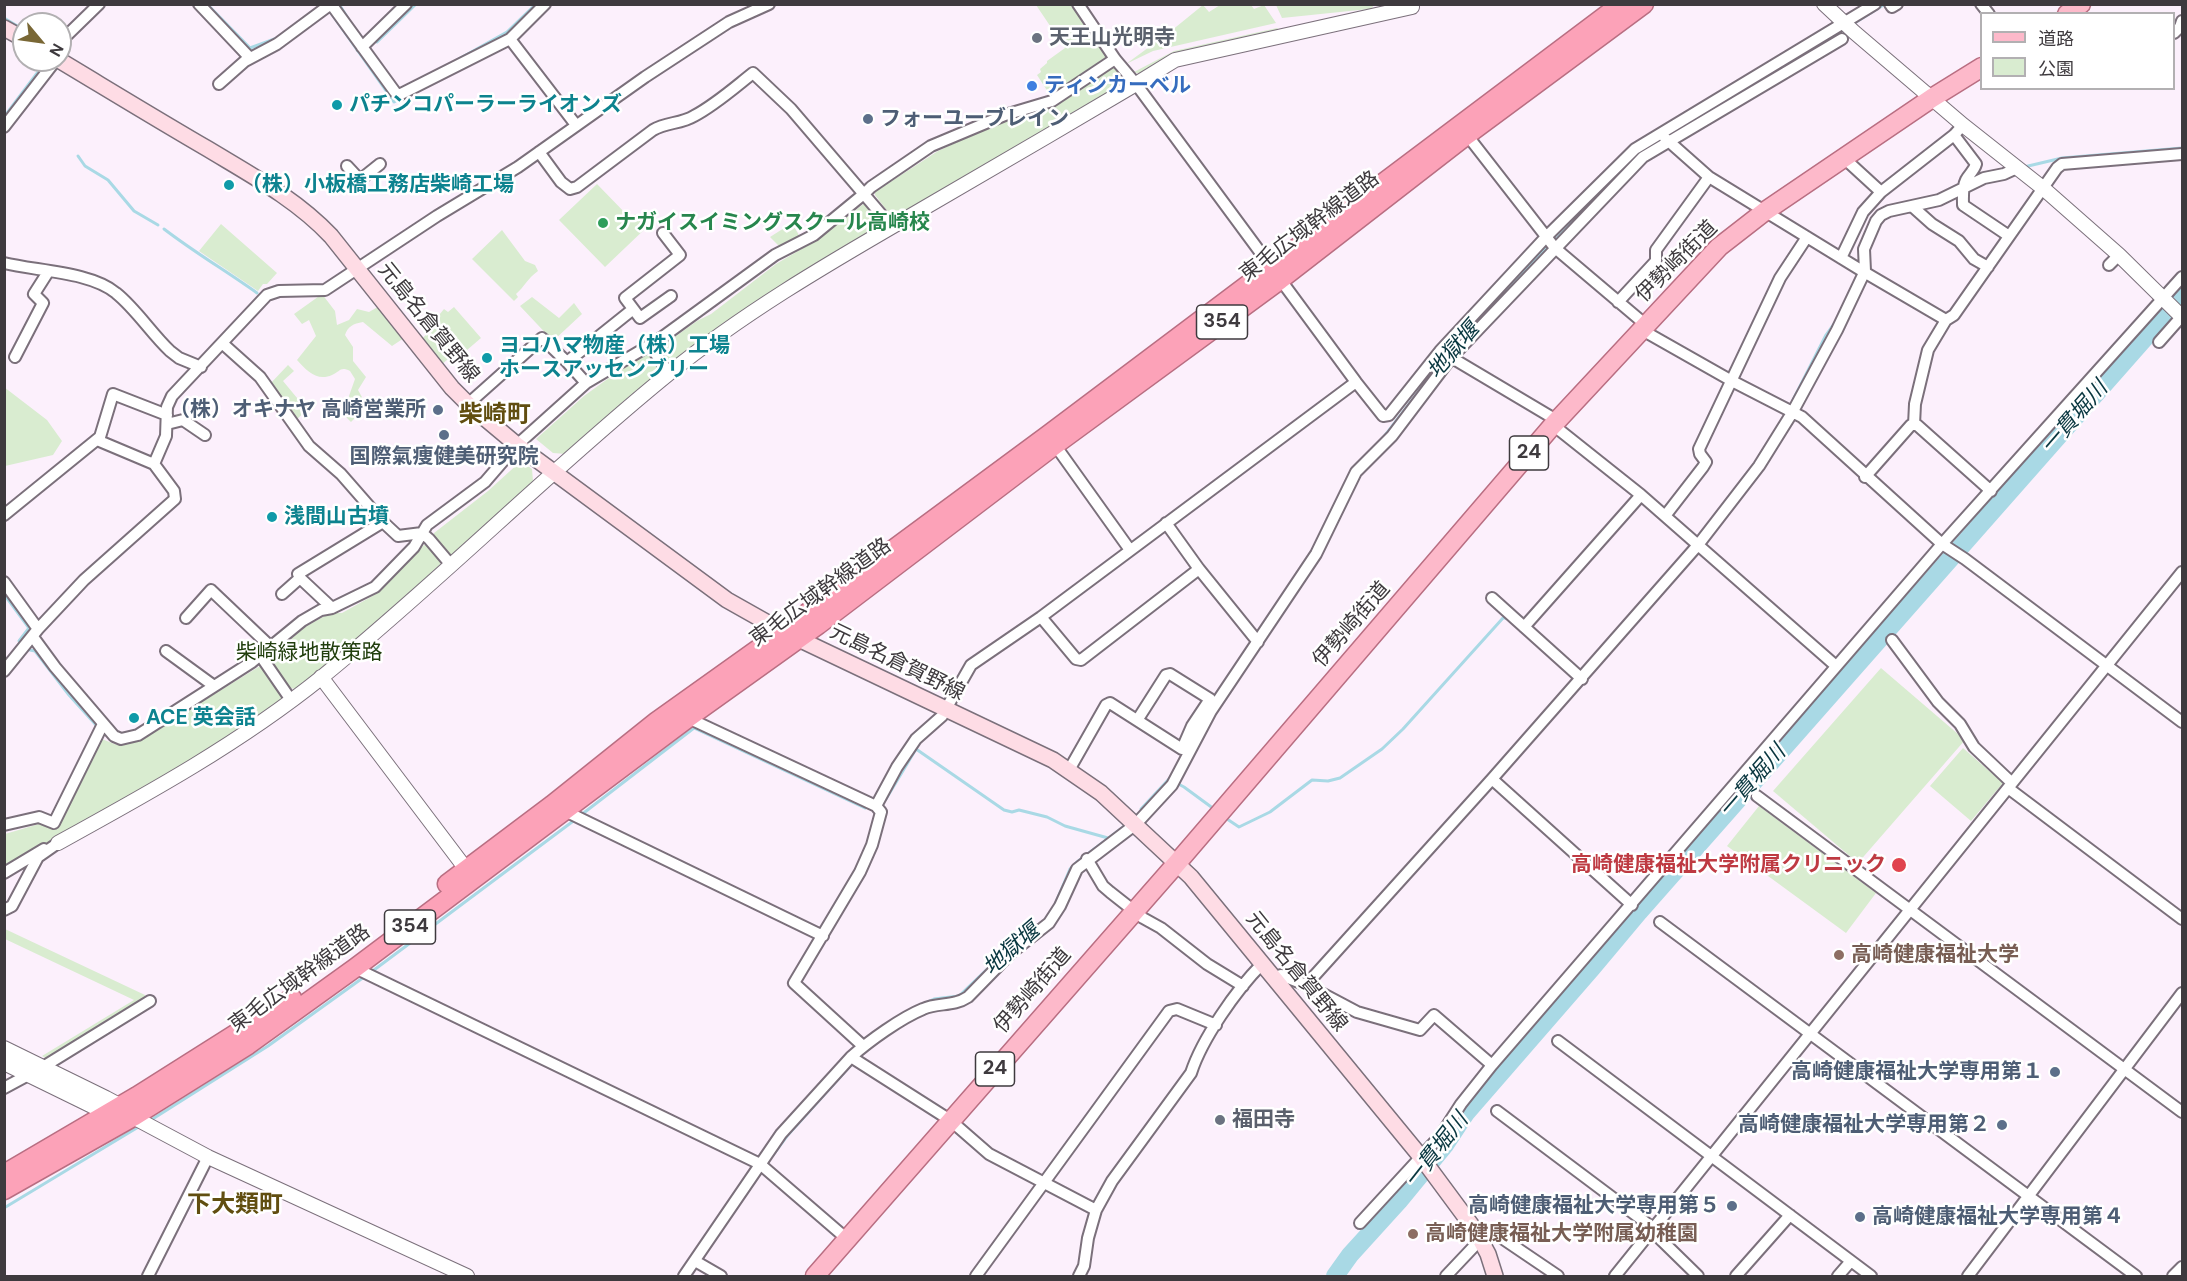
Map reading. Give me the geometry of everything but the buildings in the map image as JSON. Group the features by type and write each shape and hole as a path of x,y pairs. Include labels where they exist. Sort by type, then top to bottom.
{"highway":[{"name":"東毛広域幹線道路","path":"4,1190 277,1009 552,805 657,721 790,635 1055,445 1621,4"},
{"name":"東毛広域幹線道路","path":"4,1174 248,1046 565,812 688,718 790,635 1644,4"}],"main road":[{"name":"元島名倉賀野線","path":"72,68 245,171 314,218 331,236 420,349 468,404 517,445 727,600 790,635 1053,760 1101,793 1177,863 1204,892 1272,978 1421,1157 1478,1234 1495,1276"},
{"name":"伊勢崎街道","path":"815,1276 1177,863 1556,423 1719,247 1764,212 1932,98 1980,68"}],"street":[{"path":"72,30 99,4"},
{"path":"199,4 250,58"},
{"path":"219,84 250,58 277,44 331,4 399,95 510,39 545,4"},
{"path":"362,46 406,4"},
{"path":"154,464 166,436 168,402 172,396 267,295 279,291 325,290 539,152 746,9 769,4"},
{"path":"1078,4 1115,59 1137,84 1383,416 1389,415 1440,351 1546,237 1628,155 1875,4"},
{"path":"1824,4 1932,98 1958,130 1976,164 1966,179 1963,189 1963,205 2010,236"},
{"path":"1890,4 1892,8 1897,4"},
{"path":"4,873 30,856 198,765 239,739 321,677 669,373 773,297 1175,60 1418,6"},
{"path":"510,39 576,125"},
{"path":"1069,770 1106,705 1110,703 1138,719 1163,739 1182,749 1211,711 1316,554 1356,472 1392,436 1451,358 1651,151 1842,39"},
{"path":"6,585 55,667 103,724 114,736 121,739 138,735 260,656 302,621 321,610 332,608 375,587 414,547 433,520 485,482 517,445 586,384 657,341 775,255 814,235 871,187 931,146 1005,115 1052,101 1115,59"},
{"path":"4,127 48,72"},
{"path":"539,152 561,182 570,189 578,187 653,130 664,124 694,117 753,73 791,109 892,227"},
{"path":"1958,130 2017,168 2044,189 2114,260 2182,316 2158,342"},
{"path":"1841,258 1863,212 1881,192 1958,130"},
{"path":"1662,133 1668,142 1709,177 1864,273 1946,320"},
{"path":"1467,135 1555,249 1644,327 1732,381 1802,417 1865,477 1944,545 2182,722"},
{"path":"1914,425 1915,404 1928,350 1946,320 1954,315 2057,168 2062,164 2182,154"},
{"path":"1845,159 1881,192"},
{"path":"347,166 360,180 380,164"},
{"path":"1306,985 1582,679 1698,545 1759,466 1792,413 1837,330 1864,273 1864,249 1881,215 1889,211 1940,200 1984,178 2004,174 2017,168"},
{"path":"1618,302 1656,261 1656,250 1709,177"},
{"path":"1913,207 1932,224 1959,242 1974,259 1988,267"},
{"path":"663,233 680,255 626,298 632,310 640,318 671,296"},
{"path":"1665,516 1704,467 1706,462 1699,449 1780,278 1807,237"},
{"path":"4,263 88,278 114,291 170,351 179,358 201,367"},
{"path":"15,357 43,303 34,294 48,272"},
{"path":"1360,1223 1441,1135 1461,1104 1492,1065 1836,666 2164,300 2182,277"},
{"path":"567,362 632,310"},
{"path":"468,404 542,338 586,384"},
{"path":"222,343 261,377 309,446 341,474 383,522 398,536 422,533 451,565"},
{"path":"649,344 669,373"},
{"path":"1440,351 1556,423 1836,666"},
{"path":"876,806 897,767 916,739 942,716 965,672 971,666 1041,617 1356,382"},
{"path":"4,515 100,437 113,394 167,420 183,420 205,435"},
{"path":"1865,477 1911,425 1917,425 1991,491"},
{"path":"4,671 35,633 84,580 175,500 174,491 154,464 97,440"},
{"path":"1055,445 1130,550"},
{"path":"1524,627 1641,495"},
{"path":"298,574 383,522"},
{"path":"1166,524 1258,642"},
{"path":"1041,617 1076,659 1081,660 1199,569"},
{"path":"1615,1276 2182,572"},
{"path":"282,594 300,578 332,608"},
{"path":"186,618 211,590 272,647"},
{"path":"1492,598 1582,679"},
{"path":"1892,640 1938,702 1960,724 1974,747 2011,785 2182,919"},
{"path":"166,651 214,686"},
{"path":"260,656 291,700"},
{"path":"684,1276 781,1134 851,1057 863,1046 921,1009 959,1003 968,997 1011,953 1049,923 1060,906 1077,869 1087,859 1136,824 1172,785 1210,699 1170,674 1166,675 1138,719"},
{"path":"321,677 466,869"},
{"path":"688,718 876,806 881,812 872,845 860,872 794,983 863,1046"},
{"path":"4,825 39,817 54,823 103,724"},
{"path":"1492,779 1632,905"},
{"path":"1757,796 2182,1112"},
{"path":"565,812 823,936"},
{"path":"4,910 12,906 38,857 57,843"},
{"path":"1087,859 1103,886 1207,964 1243,986"},
{"path":"1660,922 2136,1276"},
{"path":"1079,1276 1084,1266 1088,1238 1096,1210 1112,1181 1191,1073 1197,1054 1243,986 1262,964"},
{"path":"355,968 760,1164 847,1239"},
{"path":"1272,978 1281,975 1306,985 1357,1012 1420,1030 1434,1015 1492,1065"},
{"path":"1968,1276 2182,993"},
{"path":"4,1088 43,1067 150,1001"},
{"path":"976,1276 1169,1011 1177,1009 1216,1025"},
{"path":"1558,1041 1871,1276"},
{"path":"4,1048 208,1157 467,1276"},
{"path":"851,1057 950,1120 989,1154 1096,1210"},
{"path":"4,1063 121,1112"},
{"path":"1497,1111 1652,1229 1698,1276"},
{"path":"148,1276 208,1157"},
{"path":"1736,1276 1790,1215"},
{"path":"1446,1276 1478,1234 1493,1232 1558,1276"},
{"path":"1838,1276 1851,1260"},
{"path":"695,1261 721,1276"},
{"path":"2173,1276 2182,1267"}],"green space":[{"path":"1372,4 1373,7 1369,9 1282,18 1276,5"},
{"path":"1036,5 1075,5 1106,56 1104,60 1050,95 1037,75 1047,61 1065,48"},
{"path":"1203,5 1209,12 1220,5 1251,5 1254,9 1264,5 1276,23 1153,51 1126,64 1171,31"},
{"path":"1277,28 1282,32 1140,74 1134,72 1174,51"},
{"path":"1113,68 1117,69 1127,81 1125,86 899,216 891,216 875,195 875,192 938,151 1000,122 1055,106"},
{"name":"ナガイスイミングスクール高崎校","path":"597,184 630,218 635,214 647,227 605,267 559,220"},
{"path":"866,202 882,222 880,227 778,287 674,364 669,364 659,353 659,348 697,321 711,314 776,264 820,238"},
{"path":"792,223 800,237 781,248 770,237"},
{"path":"221,224 277,273 258,291 199,251"},
{"path":"502,230 525,261 535,265 538,271 516,294 518,297 514,301 472,259"},
{"path":"322,294 335,311 337,325 349,320 357,309 369,312 383,304 407,336 392,346 363,322 349,327 345,335 353,347 353,361 366,377 358,390 367,406 351,422 345,416 352,407 349,396 355,379 350,371 342,369 327,377 321,377 308,371 297,360 316,336 309,320 302,324 294,314"},
{"path":"532,297 559,318 574,303 582,314 553,341 520,306"},
{"path":"454,307 481,338 460,356 448,359 440,366 421,340 437,323 435,320 444,309 448,312"},
{"path":"642,354 649,355 661,368 659,377 566,454 553,453 536,439 584,396"},
{"path":"288,365 294,371 283,381 307,410 296,420 269,385"},
{"path":"4,387 47,420 62,441 53,455 5,466"},
{"path":"521,461 532,469 533,481 454,554 449,554 434,539 434,533 488,491"},
{"name":"柴崎緑地散策路","path":"424,545 427,545 441,560 440,567 322,670 296,689 290,688 269,660 270,657 305,627 330,613 342,613 376,594"},
{"name":"柴崎緑地散策路","path":"260,666 283,695 281,702 189,763 5,869 5,834 39,824 57,829 102,739 117,745 138,741"},
{"path":"1881,668 1965,740 1858,863 1773,791"},
{"path":"1963,748 2003,783 1971,821 1930,786"},
{"path":"1759,806 1876,893 1846,933 1727,846"},
{"path":"5,929 145,995 145,999 47,1059 42,1056 134,1000 5,939"}],"waterway":[{"path":"207,4 250,48 280,37"},
{"path":"339,4 349,20"},
{"path":"377,42 416,4"},
{"path":"457,60 507,32 536,4"},
{"name":"地獄堰","path":"1853,24 1885,4"},
{"path":"331,13 394,102 402,98"},
{"path":"4,18 12,23"},
{"name":"地獄堰","path":"1651,147 1845,29"},
{"path":"4,117 38,72"},
{"path":"2024,167 2062,158 2182,148"},
{"path":"78,156 85,166 108,180 134,211 158,225"},
{"name":"地獄堰","path":"1554,241 1625,168"},
{"path":"164,229 257,293"},
{"name":"地獄堰","path":"1480,320 1549,245"},
{"name":"一貫堀川","path":"1335,1276 1350,1255 1445,1145 1466,1113 1639,912 2182,296"},
{"path":"1793,400 1826,335 1836,321"},
{"name":"地獄堰","path":"1383,438 1443,360"},
{"path":"4,594 29,628 19,641"},
{"path":"1224,817 1239,827 1270,812 1312,780 1328,781 1340,778 1382,749 1403,729 1503,618 1508,618"},
{"path":"30,650 35,651 96,725"},
{"path":"581,815 694,728 865,808"},
{"path":"886,799 916,749 1004,810 1012,812 1019,810 1047,817 1065,826 1108,838"},
{"path":"1169,779 1214,809"},
{"name":"地獄堰","path":"1141,809 1169,779"},
{"path":"370,973 576,819"},
{"name":"地獄堰","path":"1056,902 1070,869 1126,825"},
{"name":"地獄堰","path":"923,1004 934,999 959,996 1003,954"},
{"path":"151,1120 268,1046 364,977"},
{"name":"地獄堰","path":"773,1155 787,1136 851,1065"},
{"path":"4,1208 140,1126"}],"place":[{"name":"天王山光明寺","path":"1037,38"},
{"name":"ティンカーベル","path":"1032,86"},
{"name":"パチンコパーラーライオンズ","path":"337,105"},
{"name":"フォーユーブレイン","path":"868,119"},
{"name":"（株）小板橋工務店柴崎工場","path":"229,185"},
{"name":"ナガイスイミングスクール高崎校","path":"603,223"},
{"name":"ヨコハマ物産（株）工場 ホースアッセンブリー","path":"487,358"},
{"name":"（株）オキナヤ 高崎営業所","path":"438,410"},
{"name":"国際氣痩健美研究院","path":"444,435"},
{"name":"浅間山古墳","path":"272,517"},
{"name":"ACE 英会話","path":"134,718"},
{"name":"高崎健康福祉大学附属クリニック","path":"1899,865"},
{"name":"高崎健康福祉大学","path":"1839,955"},
{"name":"高崎健康福祉大学専用第１","path":"2055,1072"},
{"name":"福田寺","path":"1220,1120"},
{"name":"高崎健康福祉大学専用第２","path":"2002,1125"},
{"name":"高崎健康福祉大学専用第５","path":"1732,1206"},
{"name":"高崎健康福祉大学専用第４","path":"1860,1217"},
{"name":"高崎健康福祉大学附属幼稚園","path":"1413,1234"}],"district":[{"name":"柴崎町","path":"495,416"},
{"name":"下大類町","path":"235,1206"}]}
